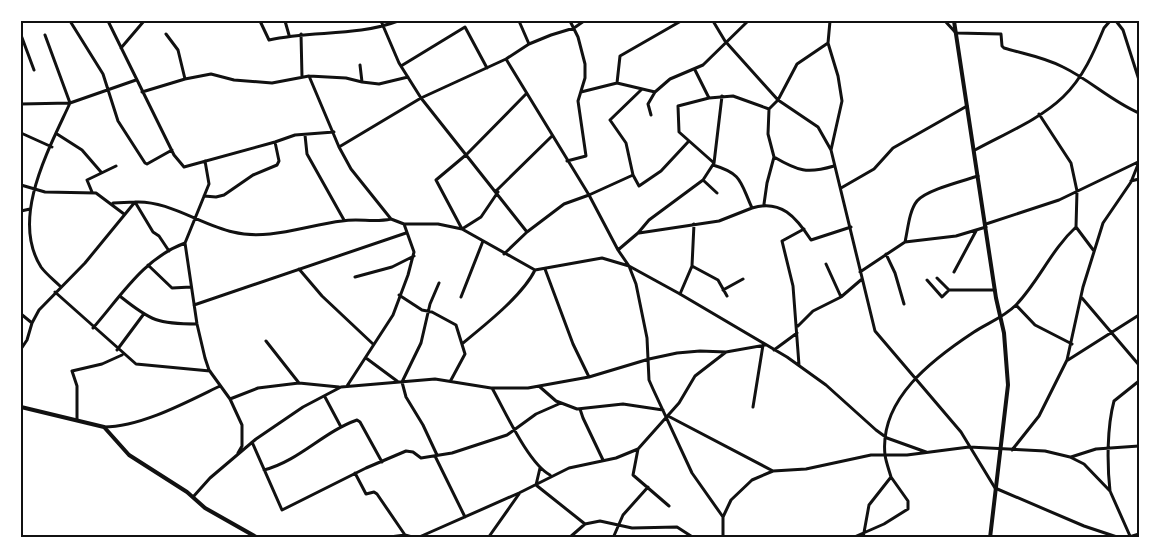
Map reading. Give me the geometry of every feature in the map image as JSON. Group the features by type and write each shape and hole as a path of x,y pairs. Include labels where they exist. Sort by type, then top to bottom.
{"street":[{"path":"70,21 103,74 118,121 146,164 172,150"},
{"path":"108,21 178,162 184,167 275,142 286,137 334,132"},
{"path":"121,48 144,21"},
{"path":"260,21 269,40 289,35 349,33 382,23 398,21"},
{"path":"285,21 289,35"},
{"path":"519,21 529,44"},
{"path":"567,161 586,156 578,101 585,78 585,64 582,48 570,21"},
{"path":"339,147 421,98 506,59 529,44 551,34 574,28 584,21"},
{"path":"617,83 620,56 681,21"},
{"path":"713,21 725,41 778,100 818,127 831,150 834,166 842,188 875,331 961,432 995,488 1084,526 1120,538"},
{"path":"651,115 648,104 655,92 670,79 703,65 725,41 748,21"},
{"path":"830,21 828,43 838,76 842,101 831,150"},
{"path":"945,21 956,33 1001,34 1002,46 1004,48 1042,57 1079,77 1120,105 1139,113"},
{"path":"954,21 995,290 1004,333 1008,385 990,538"},
{"path":"975,150 1039,114 1063,97 1079,77 1104,28 1110,21"},
{"path":"1116,21 1123,30 1139,80"},
{"path":"382,23 401,66 421,98 527,232"},
{"path":"401,66 465,27 487,68"},
{"path":"166,34 178,50 185,79"},
{"path":"301,34 302,77"},
{"path":"21,35 34,70"},
{"path":"45,35 70,103 34,189 30,208 30,233 42,269 60,286"},
{"path":"764,204 774,157 768,134 770,109 778,100 798,64 828,43"},
{"path":"506,59 588,195 628,266 641,301 649,359 649,380 699,485 723,517"},
{"path":"360,65 362,82"},
{"path":"695,70 708,98"},
{"path":"142,92 185,79 211,74 234,80 272,83 309,76 346,78 380,84 408,77"},
{"path":"309,76 339,147 351,169 391,219 404,224 438,224 462,229 535,270 602,258 628,266 680,294 799,366 826,385 886,438 926,452"},
{"path":"21,104 70,103 108,88 136,80"},
{"path":"581,92 617,83 655,92"},
{"path":"641,90 610,120 626,143 633,175 639,186 661,171 688,142"},
{"path":"462,229 436,180 467,154 526,94"},
{"path":"618,250 638,233 649,220 703,180 713,164 722,96"},
{"path":"752,208 738,178 731,171 713,164 679,132 678,106 708,98 733,96 770,109"},
{"path":"842,188 874,169 893,148 967,106"},
{"path":"1039,114 1071,163 1077,191 1076,227 1094,252"},
{"path":"21,133 52,147"},
{"path":"57,134 82,150 101,172"},
{"path":"305,135 307,154 344,220"},
{"path":"462,229 481,217 497,192 552,136"},
{"path":"204,196 216,197 224,195 253,175 277,165 279,161 275,142"},
{"path":"774,157 812,172 834,166"},
{"path":"205,161 209,180 185,243 197,324 210,371 230,400 242,425 242,446 236,455"},
{"path":"860,272 905,242 956,236 977,230 986,225 1059,200 1139,162"},
{"path":"1011,450 1039,416 1067,360 1082,297 1103,223 1131,182 1139,162"},
{"path":"92,192 86,181 116,166"},
{"path":"504,254 527,232 564,204 633,175"},
{"path":"905,242 912,210 917,200 926,194 979,176"},
{"path":"1131,182 1139,179"},
{"path":"703,180 717,193"},
{"path":"21,185 34,189 70,194 92,192 100,194 124,214"},
{"path":"113,203 135,202 151,204 246,235 282,232 344,220 378,222 391,219"},
{"path":"21,349 27,340 32,323 39,310 60,286 85,263 135,202"},
{"path":"135,202 153,232 159,236 169,251"},
{"path":"638,233 719,220 764,204 776,206 788,213 804,229 811,240 851,227"},
{"path":"21,211 30,208"},
{"path":"347,386 393,315 414,256 404,224"},
{"path":"680,294 692,266 694,224"},
{"path":"852,538 862,536 908,509 908,500 891,477 885,456 886,438 895,405 925,369 964,339 1016,305 1055,250 1076,227"},
{"path":"799,366 798,333 792,286 782,241 804,229"},
{"path":"954,272 977,230"},
{"path":"194,305 406,233"},
{"path":"461,297 483,241"},
{"path":"93,328 148,265 185,243"},
{"path":"886,254 895,273 904,304"},
{"path":"355,277 392,267 414,256"},
{"path":"826,264 841,297"},
{"path":"148,265 172,288 191,287"},
{"path":"692,266 718,280 726,296"},
{"path":"299,269 322,296 373,344"},
{"path":"545,269 573,344 589,377"},
{"path":"463,343 486,325 529,283 535,270"},
{"path":"797,327 812,311 841,297 862,278"},
{"path":"937,278 949,290 995,290"},
{"path":"723,290 743,280"},
{"path":"927,280 942,297 949,290"},
{"path":"400,382 421,343 428,311 439,283"},
{"path":"55,292 122,354 140,365 210,371"},
{"path":"400,295 456,325 465,354 451,380"},
{"path":"121,297 143,315 166,323 197,324"},
{"path":"1082,297 1139,365"},
{"path":"1016,305 1035,325 1072,344"},
{"path":"21,314 32,323"},
{"path":"118,350 143,315"},
{"path":"1067,360 1139,315"},
{"path":"774,350 798,333"},
{"path":"266,341 299,383"},
{"path":"230,400 258,388 299,383 340,387 451,380 492,388 514,389 589,377 649,359 700,351 726,352 764,345"},
{"path":"753,407 764,345"},
{"path":"382,538 405,535 416,538 520,493 569,468 616,458 638,450 667,418 695,376 726,352"},
{"path":"77,420 76,386 72,370 102,364 122,354"},
{"path":"366,358 400,382 406,397 423,425 465,517"},
{"path":"1139,381 1114,401 1108,473 1110,491 1128,537 1139,534"},
{"path":"21,407 104,426 126,425 220,386"},
{"path":"540,386 561,404 580,409 623,404 664,410"},
{"path":"193,497 210,478 252,442 293,413 340,387"},
{"path":"492,388 515,430 540,467 551,476"},
{"path":"325,397 341,426"},
{"path":"252,442 282,510 355,473 406,451 413,452 421,458 452,453 515,430 536,414 561,404"},
{"path":"580,409 603,460"},
{"path":"667,418 773,471"},
{"path":"264,470 292,458 341,426 359,420 382,462"},
{"path":"104,426 124,450 193,497 220,518 258,538"},
{"path":"1070,457 1087,451 1139,446"},
{"path":"723,538 723,517 738,491 752,480 773,471 806,470 858,457 969,447 1045,451 1070,457 1089,467 1110,491"},
{"path":"1133,447 1139,450"},
{"path":"638,450 633,475 669,506"},
{"path":"536,485 540,476 540,467"},
{"path":"355,473 366,494 374,492 377,494 405,535"},
{"path":"862,536 869,505 891,477"},
{"path":"536,485 585,524"},
{"path":"614,538 617,525 648,487"},
{"path":"488,538 520,493"},
{"path":"569,538 585,524 600,521 642,528 677,526 694,538"}]}
